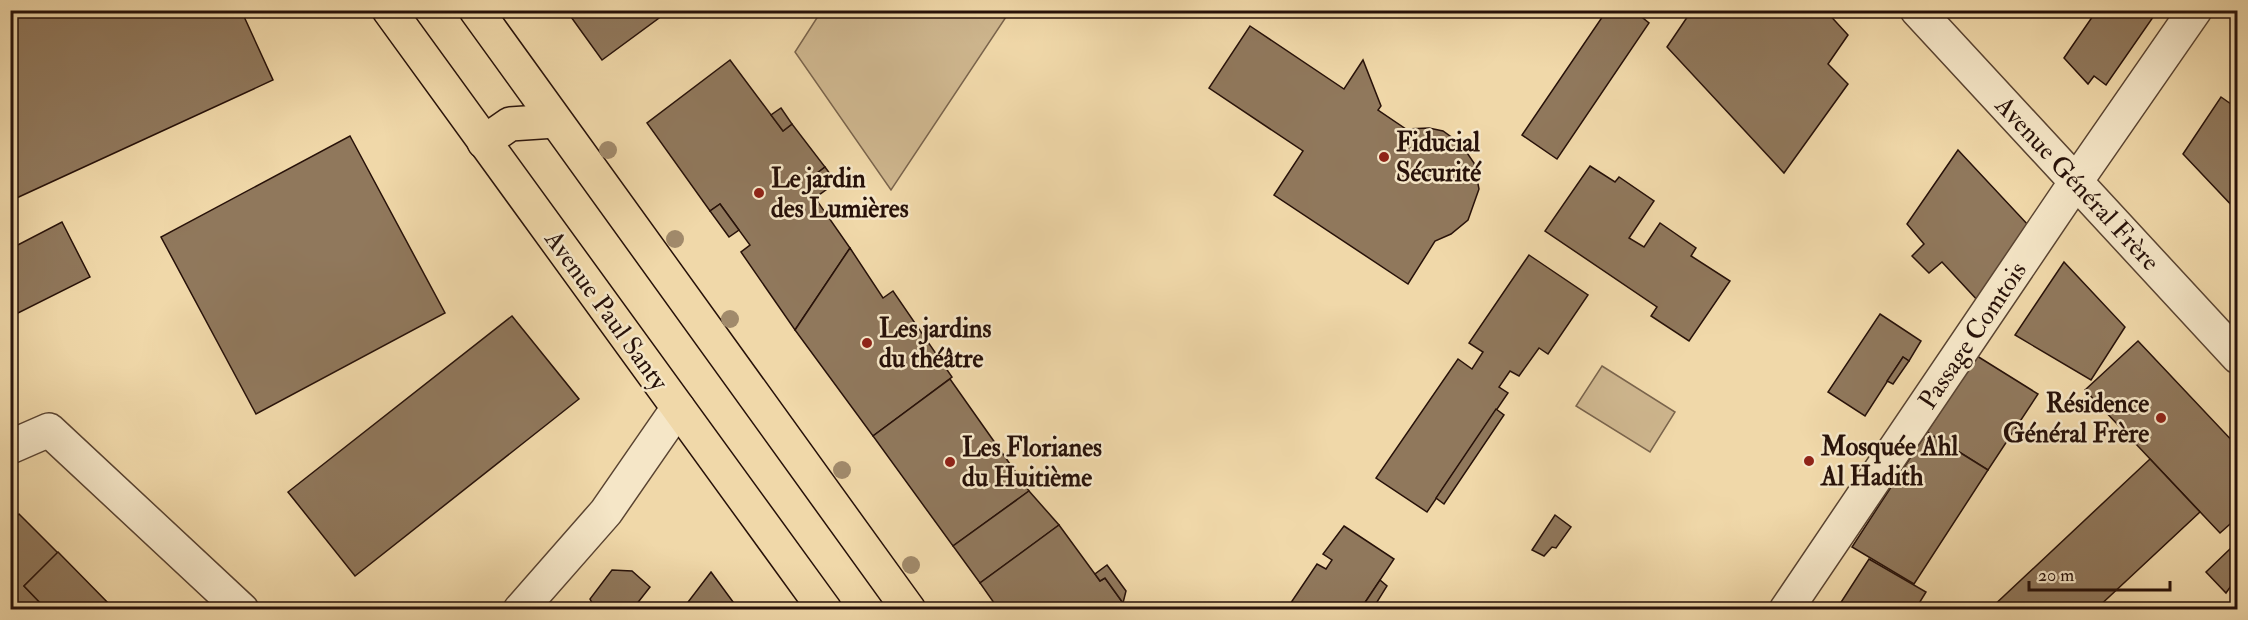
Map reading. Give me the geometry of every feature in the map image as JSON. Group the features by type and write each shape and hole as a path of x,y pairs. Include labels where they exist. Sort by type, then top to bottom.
{"main road":[{"name":"Avenue Paul Santy","path":"389,10 822,608"},
{"path":"476,10 909,609"},
{"path":"484,142 510,124 555,120"}],"street":[{"name":"Avenue Général Frère","path":"1917,10 2077,180 2238,357"},
{"name":"Passage Comtois","path":"1786,609 2195,10"},
{"path":"520,609 606,512 678,408"},
{"path":"10,447 49,430 242,609"}],"shaded area":[{"path":"822,10 1010,11 891,190 795,52"},
{"path":"1602,366 1675,412 1650,452 1576,406"}],"building":[{"path":"10,10 241,10 273,80 10,201"},
{"path":"566,10 661,10 659,18 602,60"},
{"path":"1607,10 1633,10 1649,23 1557,159 1522,135"},
{"path":"1692,10 1825,10 1848,35 1828,64 1848,84 1784,173 1667,47"},
{"path":"2097,10 2158,10 2106,85 2094,76 2088,84 2064,58"},
{"name":"Fiducial Sécurité","path":"1250,26 1344,89 1363,60 1381,106 1378,110 1406,129 1429,128 1443,131 1461,144 1474,163 1479,189 1468,220 1451,234 1435,241 1408,284 1274,195 1303,151 1209,88"},
{"name":"Le jardin des Lumières","path":"730,60 783,131 792,124 825,167 816,174 827,189 815,198 850,248 795,330 741,252 750,245 720,204 710,211 647,123"},
{"path":"2221,97 2238,109 2238,212 2183,154"},
{"path":"781,108 792,124 783,131 771,115"},
{"path":"350,136 445,313 256,414 161,237"},
{"path":"1958,150 2030,227 1980,303 1942,262 1929,273 1912,256 1924,244 1907,224"},
{"path":"1590,166 1615,182 1619,177 1654,201 1629,238 1644,247 1660,223 1696,248 1691,256 1730,281 1689,341 1651,316 1657,307 1545,231"},
{"path":"825,167 836,182 827,189 816,174"},
{"path":"720,204 739,230 729,237 710,211"},
{"path":"62,222 90,277 10,317 10,249"},
{"name":"Les jardins du théâtre","path":"850,248 883,298 893,291 952,377 873,436 795,330"},
{"path":"1529,255 1588,295 1548,354 1539,348 1519,376 1510,371 1499,387 1508,393 1427,512 1376,478 1458,359 1472,369 1483,352 1469,343"},
{"path":"2064,262 2125,327 2091,380 2015,335"},
{"path":"1880,314 1921,341 1909,361 1903,357 1865,416 1828,392"},
{"path":"512,316 579,399 355,576 288,492"},
{"name":"Résidence Général Frère","path":"2138,341 2238,447 2238,517 2220,533 2085,390"},
{"path":"1977,356 2038,394 1988,470 1927,432"},
{"path":"1903,357 1909,361 1893,384 1887,381"},
{"name":"Les Florianes du Huitième","path":"950,379 1029,491 953,546 873,436"},
{"path":"1496,409 1504,415 1444,504 1436,498"},
{"path":"1927,432 1988,470 1914,584 1852,547"},
{"path":"2150,459 2200,512 2095,610 1989,610"},
{"path":"1029,491 1059,525 980,583 953,546"},
{"path":"19,514 58,553 24,586 47,610 10,610 10,522"},
{"path":"1555,515 1571,527 1556,548 1552,547 1544,556 1532,550"},
{"path":"1059,525 1100,581 1105,578 1123,603 1122,610 999,610 980,583"},
{"path":"1344,526 1394,559 1360,610 1286,610 1317,564 1326,569 1332,560 1323,554"},
{"path":"2231,548 2238,555 2238,576 2226,593 2206,572"},
{"path":"58,552 115,610 47,610 24,586"},
{"path":"1869,559 1926,592 1915,610 1836,610"},
{"path":"1107,565 1126,591 1123,603 1105,578 1100,581 1095,574"},
{"path":"612,570 632,571 650,587 632,610 596,610 590,599"},
{"path":"711,572 739,610 682,610"},
{"path":"1380,580 1387,586 1372,610 1360,610"}],"place":[{"name":"Fiducial Sécurité","path":"1384,157"},
{"name":"Le jardin des Lumières","path":"759,193"},
{"name":"Les jardins du théâtre","path":"867,343"},
{"name":"Résidence Général Frère","path":"2161,418"},
{"name":"Mosquée Ahl Al Hadith","path":"1809,461"},
{"name":"Les Florianes du Huitième","path":"950,462"}]}
